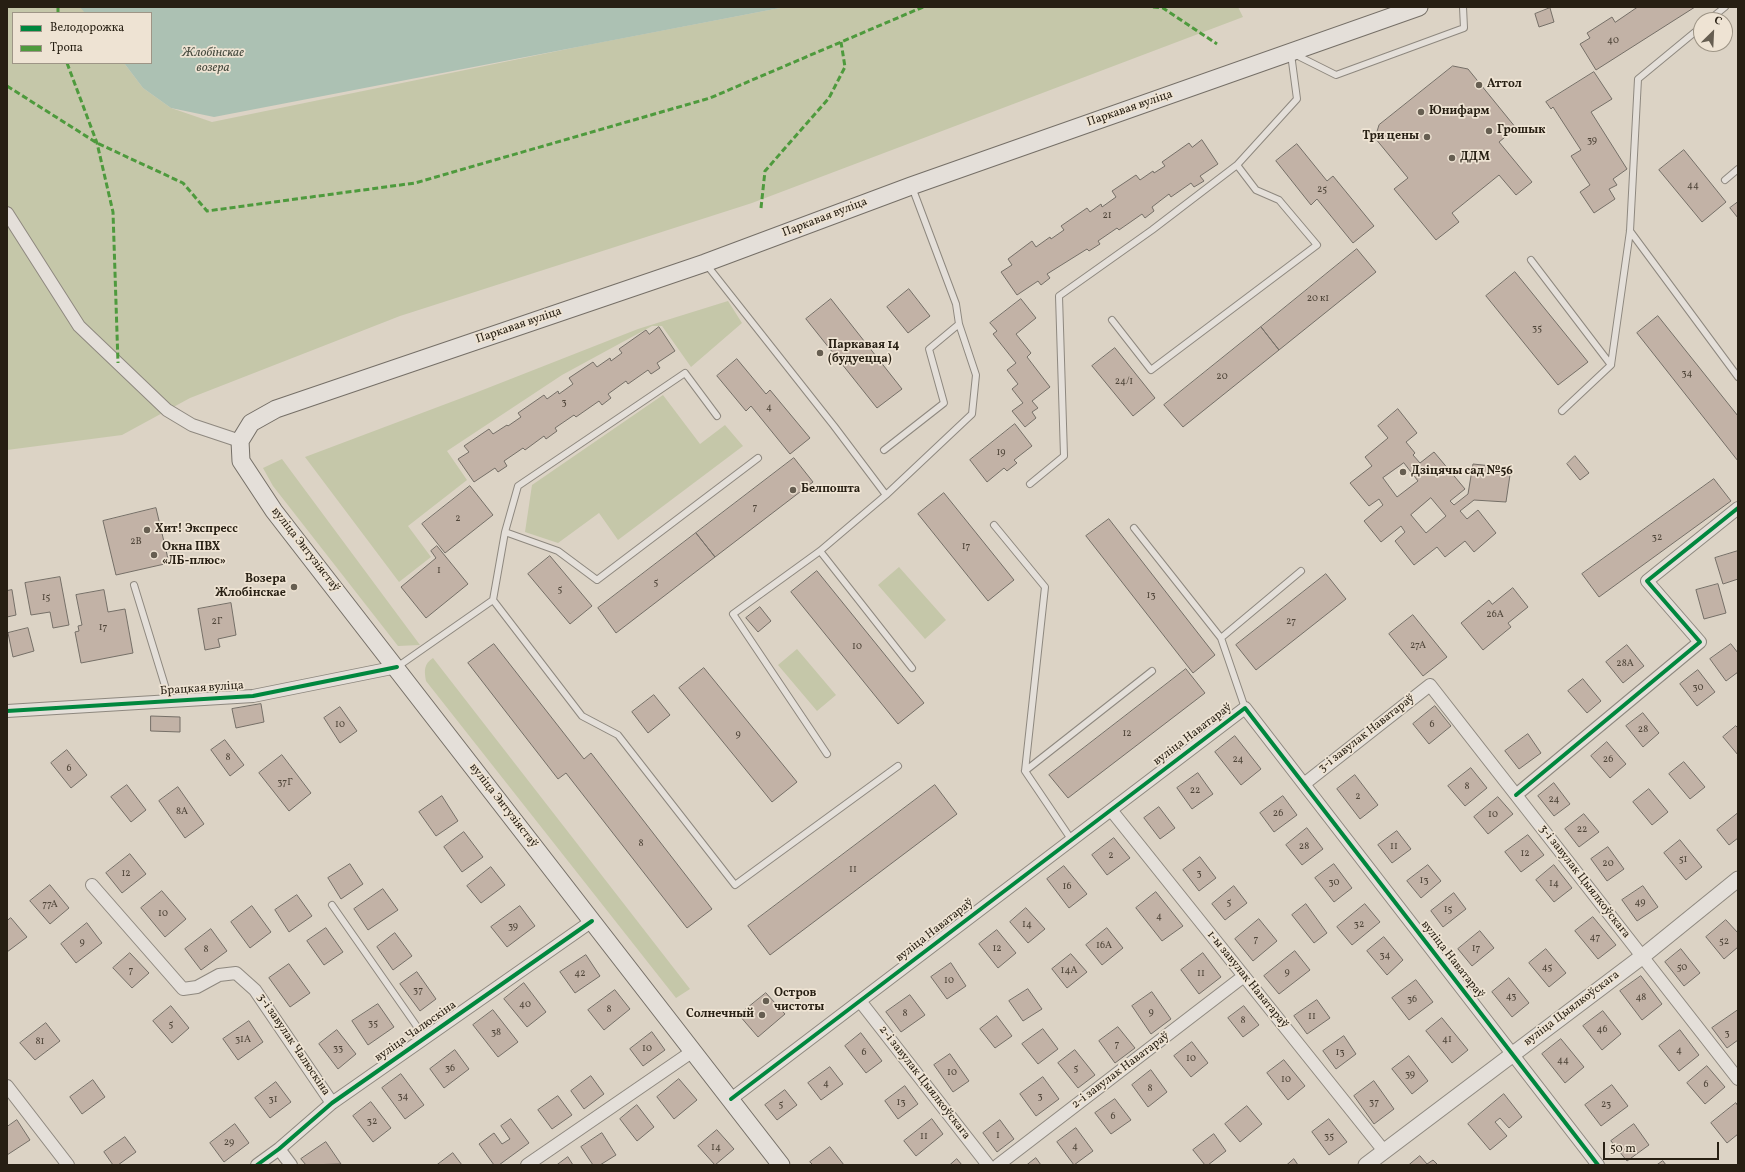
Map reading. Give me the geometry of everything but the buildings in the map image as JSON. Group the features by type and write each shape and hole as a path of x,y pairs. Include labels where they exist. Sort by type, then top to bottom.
{"main road":[{"name":"Паркавая вуліца","path":"240,441 251,423 276,409 705,263 911,186 1419,7"},
{"name":"вуліца Энтузіястаў","path":"240,441 241,461 274,511 397,667 781,1165"}],"street":[{"path":"7,213 79,326 167,410 192,425 240,441"},
{"path":"1516,795 1700,642 1647,581 1738,508"},
{"name":"Брацкая вуліца","path":"7,711 253,696 397,667"},
{"name":"3-і завулак Цыялкоўскага","path":"1430,685 1738,1079"},
{"name":"3-і завулак Наватараў","path":"1304,784 1430,685"},
{"name":"вуліца Наватараў","path":"731,1099 1245,708 1598,1165"},
{"name":"1-ы завулак Наватараў","path":"1111,810 1384,1151"},
{"name":"вуліца Цыялкоўскага","path":"1366,1165 1643,956 1738,879"},
{"name":"3-і завулак Чалюскіна","path":"92,885 183,989 197,987 219,974 236,973 255,990 332,1103"},
{"name":"вуліца Чалюскіна","path":"257,1165 280,1149 332,1103 592,921"},
{"name":"2-і завулак Наватараў","path":"998,1165 1244,976"},
{"name":"2-і завулак Цыялкоўскага","path":"860,1001 988,1165"},
{"path":"527,1165 693,1051"},
{"path":"7,1086 68,1165"},
{"path":"280,1149 291,1165"}],"lane":[{"path":"1291,52 1336,74 1464,28 1463,7"},
{"path":"1562,411 1610,365 1630,231 1638,79 1693,34"},
{"path":"1030,484 1064,456 1059,296 1152,230 1237,166 1297,99 1291,52"},
{"path":"1112,320 1151,370 1317,245 1279,200 1256,190 1237,166"},
{"path":"1725,180 1738,169"},
{"path":"827,754 733,614 820,551 886,495 972,414 976,375 959,324 956,304 911,186"},
{"path":"1630,231 1738,377"},
{"path":"1531,260 1610,365"},
{"path":"705,263 834,426 886,495"},
{"path":"884,450 944,403 929,349 959,324"},
{"path":"397,667 493,600 505,532 518,486 685,373 717,416"},
{"path":"505,532 558,551 598,580 758,458"},
{"path":"994,525 1045,587 1025,771 1071,839"},
{"path":"1134,528 1221,638 1245,708"},
{"path":"820,551 912,668"},
{"path":"1221,638 1301,571"},
{"path":"134,585 170,702"},
{"path":"493,600 582,716 618,735 735,886 898,766"},
{"path":"1025,771 1152,671"},
{"path":"332,905 424,1038"}],"shaded area":[{"path":"7,7 88,7 90,12 12,12 12,64 125,64 143,88 171,108 212,122 587,45 785,7 1238,7 1243,17 752,203 400,316 190,398 122,435 7,450"},
{"path":"728,301 742,323 691,367 662,326 652,326 562,375 447,451 467,480 408,526 431,557 399,582 305,457 475,393 638,329"},
{"path":"663,395 700,444 725,425 743,446 618,540 599,513 558,543 525,532 532,485"},
{"path":"282,459 420,645 398,646 273,486 263,468"},
{"path":"899,567 946,620 925,639 878,585"},
{"path":"797,649 836,695 817,711 778,665"},
{"path":"433,658 690,989 676,998 426,681 425,668"}],"water":[{"name":"Жлобінскае возера","path":"80,7 785,7 214,117 171,108 143,88 125,64 152,64 152,12 84,12"}],"marked path":[{"path":"58,7 58,12"},
{"path":"7,86 97,143 183,183 207,211 415,183 710,98 923,7"},
{"path":"1153,7 1163,8 1217,44"},
{"path":"761,208 765,171 829,98 845,67 841,42"},
{"path":"67,64 97,143 113,212 118,363"}],"cycle path":[{"path":"1516,795 1700,642 1647,581 1738,508"},
{"path":"7,711 253,696 397,667"},
{"path":"731,1099 1245,708 1598,1165"},
{"path":"257,1165 279,1149 332,1103 592,921"}],"place":[{"name":"Аттол","path":"1479,85"},
{"name":"Юнифарм","path":"1421,112"},
{"name":"Грошык","path":"1489,131"},
{"name":"Три цены","path":"1427,137"},
{"name":"ДДМ","path":"1452,158"},
{"name":"Паркавая 14 (будуецца)","path":"820,353"},
{"name":"Дзіцячы сад №56","path":"1403,472"},
{"name":"Белпошта","path":"793,490"},
{"name":"Хит! Экспресс","path":"147,530"},
{"name":"Окна ПВХ «ЛБ-плюс»","path":"154,555"},
{"name":"Возера Жлобінскае","path":"294,587"},
{"name":"Остров чистоты","path":"766,1001"},
{"name":"Солнечный","path":"762,1015"}]}
